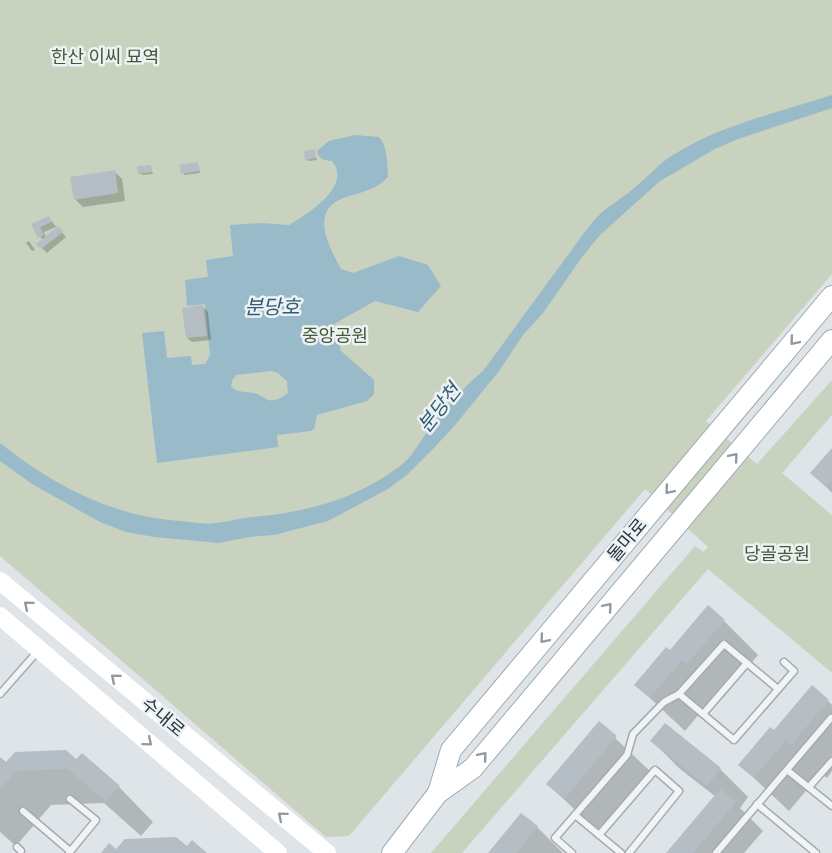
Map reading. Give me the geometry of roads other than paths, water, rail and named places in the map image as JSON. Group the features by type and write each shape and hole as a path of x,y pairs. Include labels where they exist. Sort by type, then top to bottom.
{"main road":[{"name":"돌마로","path":"438,793 451,750 832,296"},
{"name":"돌마로","path":"392,853 438,793 473,768 832,340"},
{"name":"수내로","path":"0,581 327,853"},
{"name":"수내로","path":"0,616 278,853"}],"lane":[{"path":"572,853 555,838 627,755 633,734 664,702 679,694 724,644 778,689"},
{"path":"0,694 39,649"},
{"path":"679,694 734,740 794,670 784,662"},
{"path":"703,714 747,663"},
{"path":"716,853 831,718"},
{"path":"809,787 832,761"},
{"path":"599,835 655,770 679,791 628,853"},
{"path":"787,770 832,806"},
{"path":"23,811 69,852 96,820 70,799"},
{"path":"757,804 816,853"},
{"path":"575,815 621,853"}],"water":[{"path":"832,95 832,108 738,139 715,149 660,181 600,235 543,313 523,335 499,371 434,448 408,474 388,489 328,521 274,535 219,543 126,532 100,522 32,484 0,461 0,443 62,485 107,505 155,518 207,524 291,512 348,496 384,478 408,459 452,401 483,371 587,229 603,211 666,160 708,136"},
{"name":"분당호","path":"355,135 379,137 386,151 387,161 388,177 385,180 372,189 337,201 329,207 325,215 325,234 341,269 353,273 399,256 428,265 441,286 418,312 375,301 334,324 341,351 374,380 374,394 367,401 317,415 314,429 311,431 277,435 278,447 157,463 142,333 164,331 167,358 191,356 192,365 205,364 210,355 205,304 187,306 185,280 208,277 206,260 233,256 230,225 261,223 289,225 316,207 337,180 337,170 332,161 321,158 317,151 329,141","holes":["271,371 278,373 287,381 288,393 277,400 268,400 231,386 236,375"]}],"park label":[{"name":"한산 이씨 묘역","path":"105,57"},
{"name":"중앙공원","path":"335,336"},
{"name":"당골공원","path":"777,554"}],"water label":[{"name":"분당천","path":"439,408"}]}
